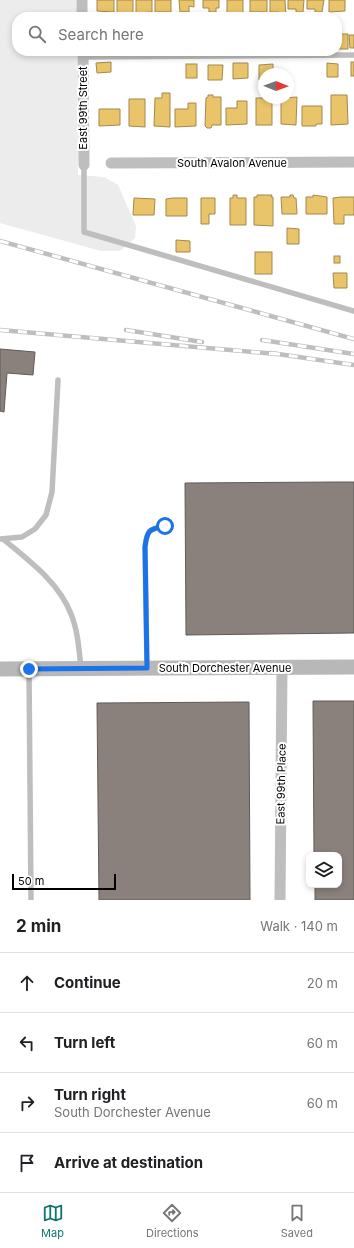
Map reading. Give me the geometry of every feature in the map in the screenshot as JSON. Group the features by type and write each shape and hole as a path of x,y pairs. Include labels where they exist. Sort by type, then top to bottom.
{"street":[{"path":"82,0 82,12"},
{"name":"East 99th Street","path":"83,56 84,165"},
{"name":"South Avalon Avenue","path":"111,163 354,162"},
{"name":"East 99th Place","path":"280,900 282,667"},
{"name":"South Dorchester Avenue","path":"0,669 354,667"}],"lane":[{"path":"342,55 354,55"},
{"path":"84,165 84,232 354,311"},
{"path":"2,539 22,537 35,529 46,515 52,492 58,380"},
{"path":"147,668 146,534 153,529 165,526"},
{"path":"2,539 42,572 59,593 71,613 78,638 82,669"},
{"path":"29,669 31,900"}],"shaded area":[{"path":"0,0 76,0 77,12 12,12 12,56 77,56 78,175 104,177 118,185 136,226 135,238 120,251 101,251 0,223"}],"building: Homes":[{"path":"97,0 114,0 114,12 97,11"},
{"path":"117,0 133,0 133,12 117,12"},
{"path":"136,0 152,0 152,12 136,12"},
{"path":"155,0 171,0 171,12 155,12"},
{"path":"179,0 194,0 194,7 189,6 189,12 180,12"},
{"path":"203,0 219,0 219,8 216,8 216,12 209,12 209,8 203,8"},
{"path":"227,0 243,0 243,12 227,12"},
{"path":"250,0 267,0 267,12 250,12"},
{"path":"270,0 285,0 286,12 270,12"},
{"path":"288,0 304,0 303,12 296,12 296,9 288,9"},
{"path":"307,0 324,0 322,12 315,12 315,9 307,9"},
{"path":"329,0 345,0 345,11 329,12"},
{"path":"342,34 348,34 348,49 342,49"},
{"path":"349,35 354,35 354,48 350,48"},
{"path":"111,62 111,72 97,73 96,63"},
{"path":"351,62 354,62 354,76 351,76"},
{"path":"233,63 248,63 248,78 233,79"},
{"path":"327,63 338,64 338,77 327,77"},
{"path":"186,64 197,64 197,78 186,78"},
{"path":"273,64 273,68 259,68 259,65"},
{"path":"208,65 223,65 222,80 208,80"},
{"path":"162,93 170,93 170,127 154,126 155,98 162,98"},
{"path":"208,95 213,95 213,97 221,97 221,125 212,125 211,128 207,128 205,126 206,98"},
{"path":"331,95 347,95 348,124 331,125"},
{"path":"294,97 297,97 296,125 281,124 281,104 294,104"},
{"path":"256,98 258,98 258,104 272,104 272,125 256,125"},
{"path":"129,99 145,99 145,127 129,126"},
{"path":"237,101 247,101 247,124 226,125 226,108 237,108"},
{"path":"188,103 196,103 196,126 175,127 175,109 188,109"},
{"path":"302,106 322,106 322,124 316,124 316,126 302,126"},
{"path":"99,109 120,109 120,125 99,126"},
{"path":"233,195 237,195 237,198 246,198 246,225 230,225 230,198 233,198"},
{"path":"257,195 272,195 273,226 254,225 254,197 257,197"},
{"path":"290,195 293,195 294,198 296,198 297,214 282,214 281,197 290,197"},
{"path":"313,195 327,197 327,214 306,214 306,197 313,197"},
{"path":"354,197 354,215 344,215 344,224 334,224 333,198"},
{"path":"134,198 155,199 154,215 133,215"},
{"path":"187,198 187,216 166,216 166,199"},
{"path":"201,198 215,198 215,214 209,214 209,224 201,224"},
{"path":"287,228 299,229 299,244 287,244"},
{"path":"176,240 190,241 190,252 176,252"},
{"path":"255,252 272,252 272,274 255,274"},
{"path":"334,256 340,256 340,263 334,263"},
{"path":"333,273 347,273 347,288 334,288"}],"building: Industry":[{"path":"0,349 35,352 33,375 7,373 4,412 0,411"},
{"path":"354,482 354,633 186,635 185,483"},
{"path":"313,701 354,701 354,900 315,900 315,888 342,888 342,852 314,852"},
{"path":"249,702 250,900 99,900 97,703"}],"railway":[{"path":"0,241 354,339"},
{"path":"0,330 276,354"},
{"path":"126,330 202,342"},
{"path":"262,340 354,354"},
{"path":"271,353 354,365"}],"route":[{"path":"29,669 147,668 145,596 146,534 153,529 165,526"}]}
